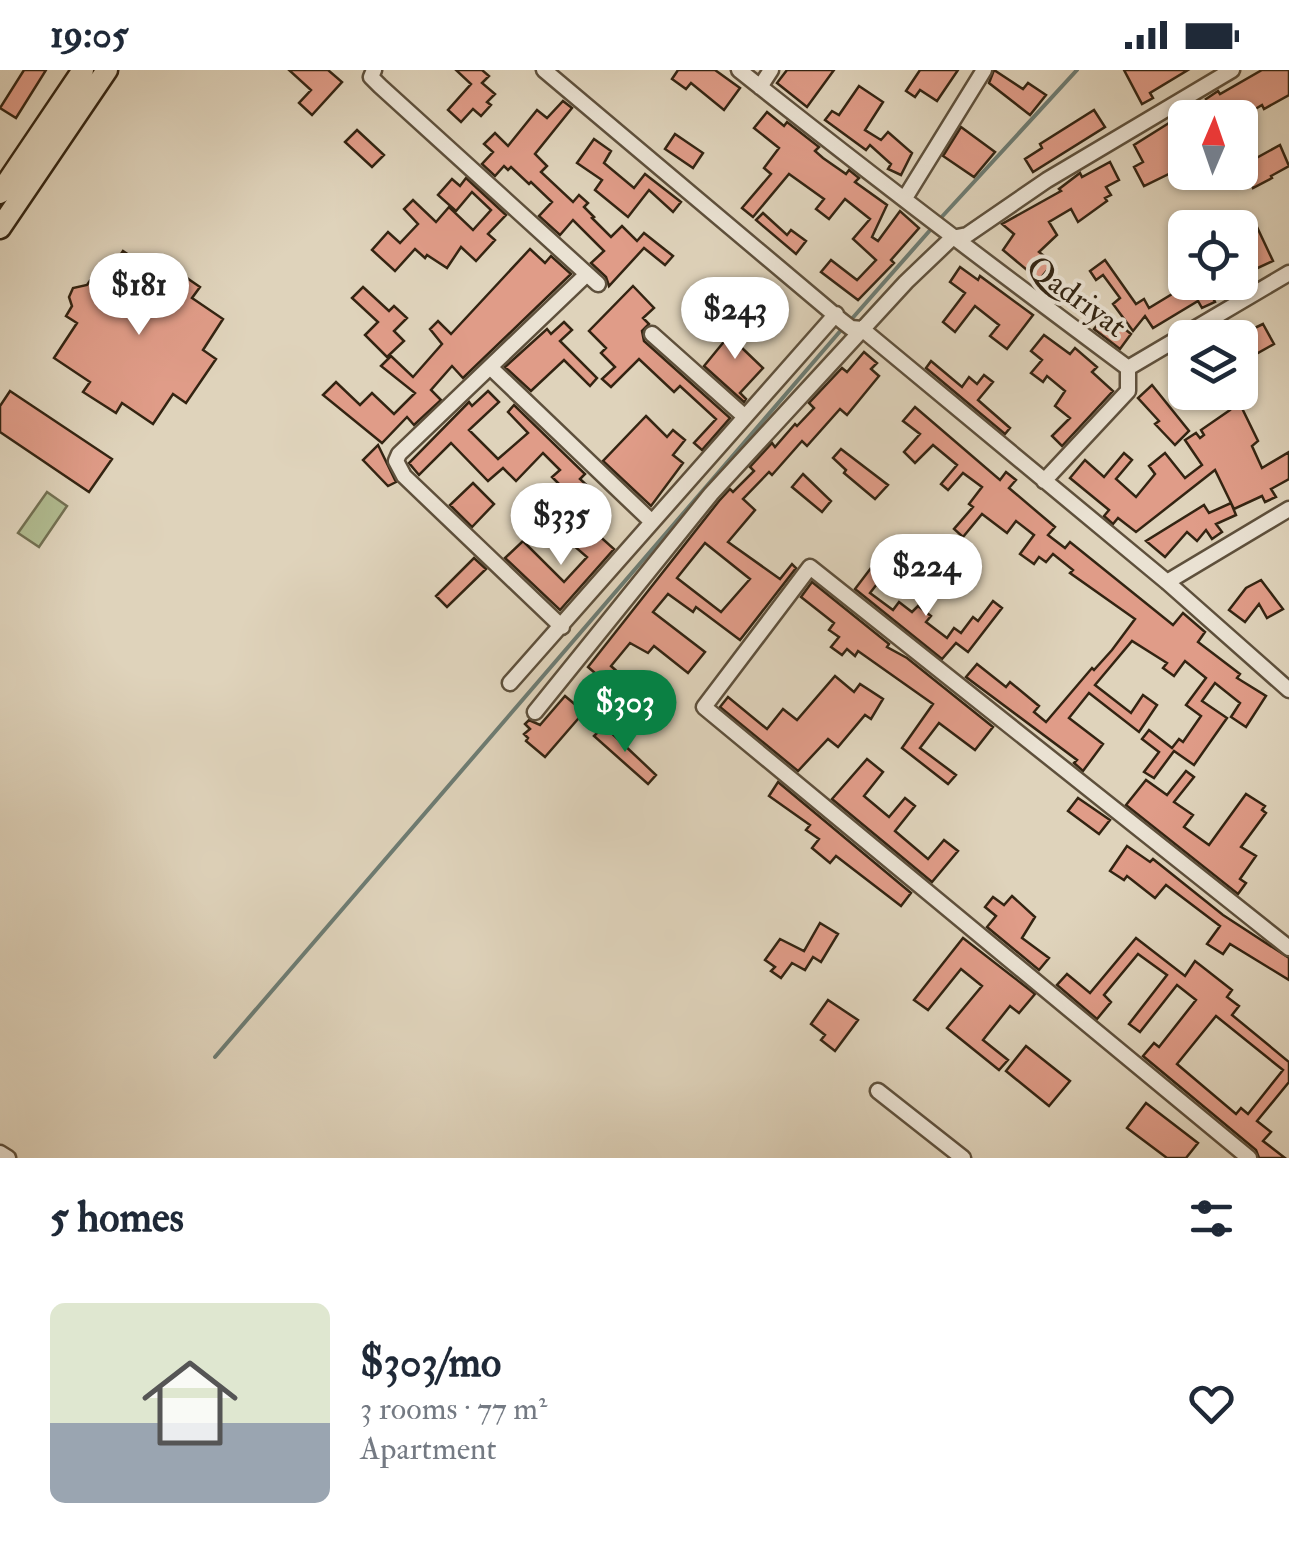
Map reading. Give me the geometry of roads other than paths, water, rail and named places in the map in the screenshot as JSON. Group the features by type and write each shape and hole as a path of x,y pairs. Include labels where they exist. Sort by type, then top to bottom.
{"highway":[{"path":"0,193 83,70"},
{"path":"0,228 107,70"}],"street":[{"path":"374,70 371,77 593,279 399,454 398,468 562,627"},
{"path":"544,70 1167,582 1289,690"},
{"name":"Qadriyat","path":"739,70 905,198 934,225 1128,368 1289,274"},
{"path":"760,87 771,70"},
{"path":"905,198 984,70"},
{"path":"510,683 744,416 848,323 906,282 952,238 967,235 1048,180 1232,70"},
{"path":"536,712 848,323"},
{"path":"652,334 744,416"},
{"path":"492,368 652,522"},
{"path":"1044,481 1128,391 1128,368"},
{"path":"1167,582 1289,508"},
{"path":"1249,1158 704,707 810,567 1289,948"},
{"path":"878,1091 963,1158"},
{"path":"0,1153 8,1158"}],"waterway":[{"path":"938,221 1077,70"},
{"path":"849,322 932,228"},
{"path":"215,1057 842,329"}]}
